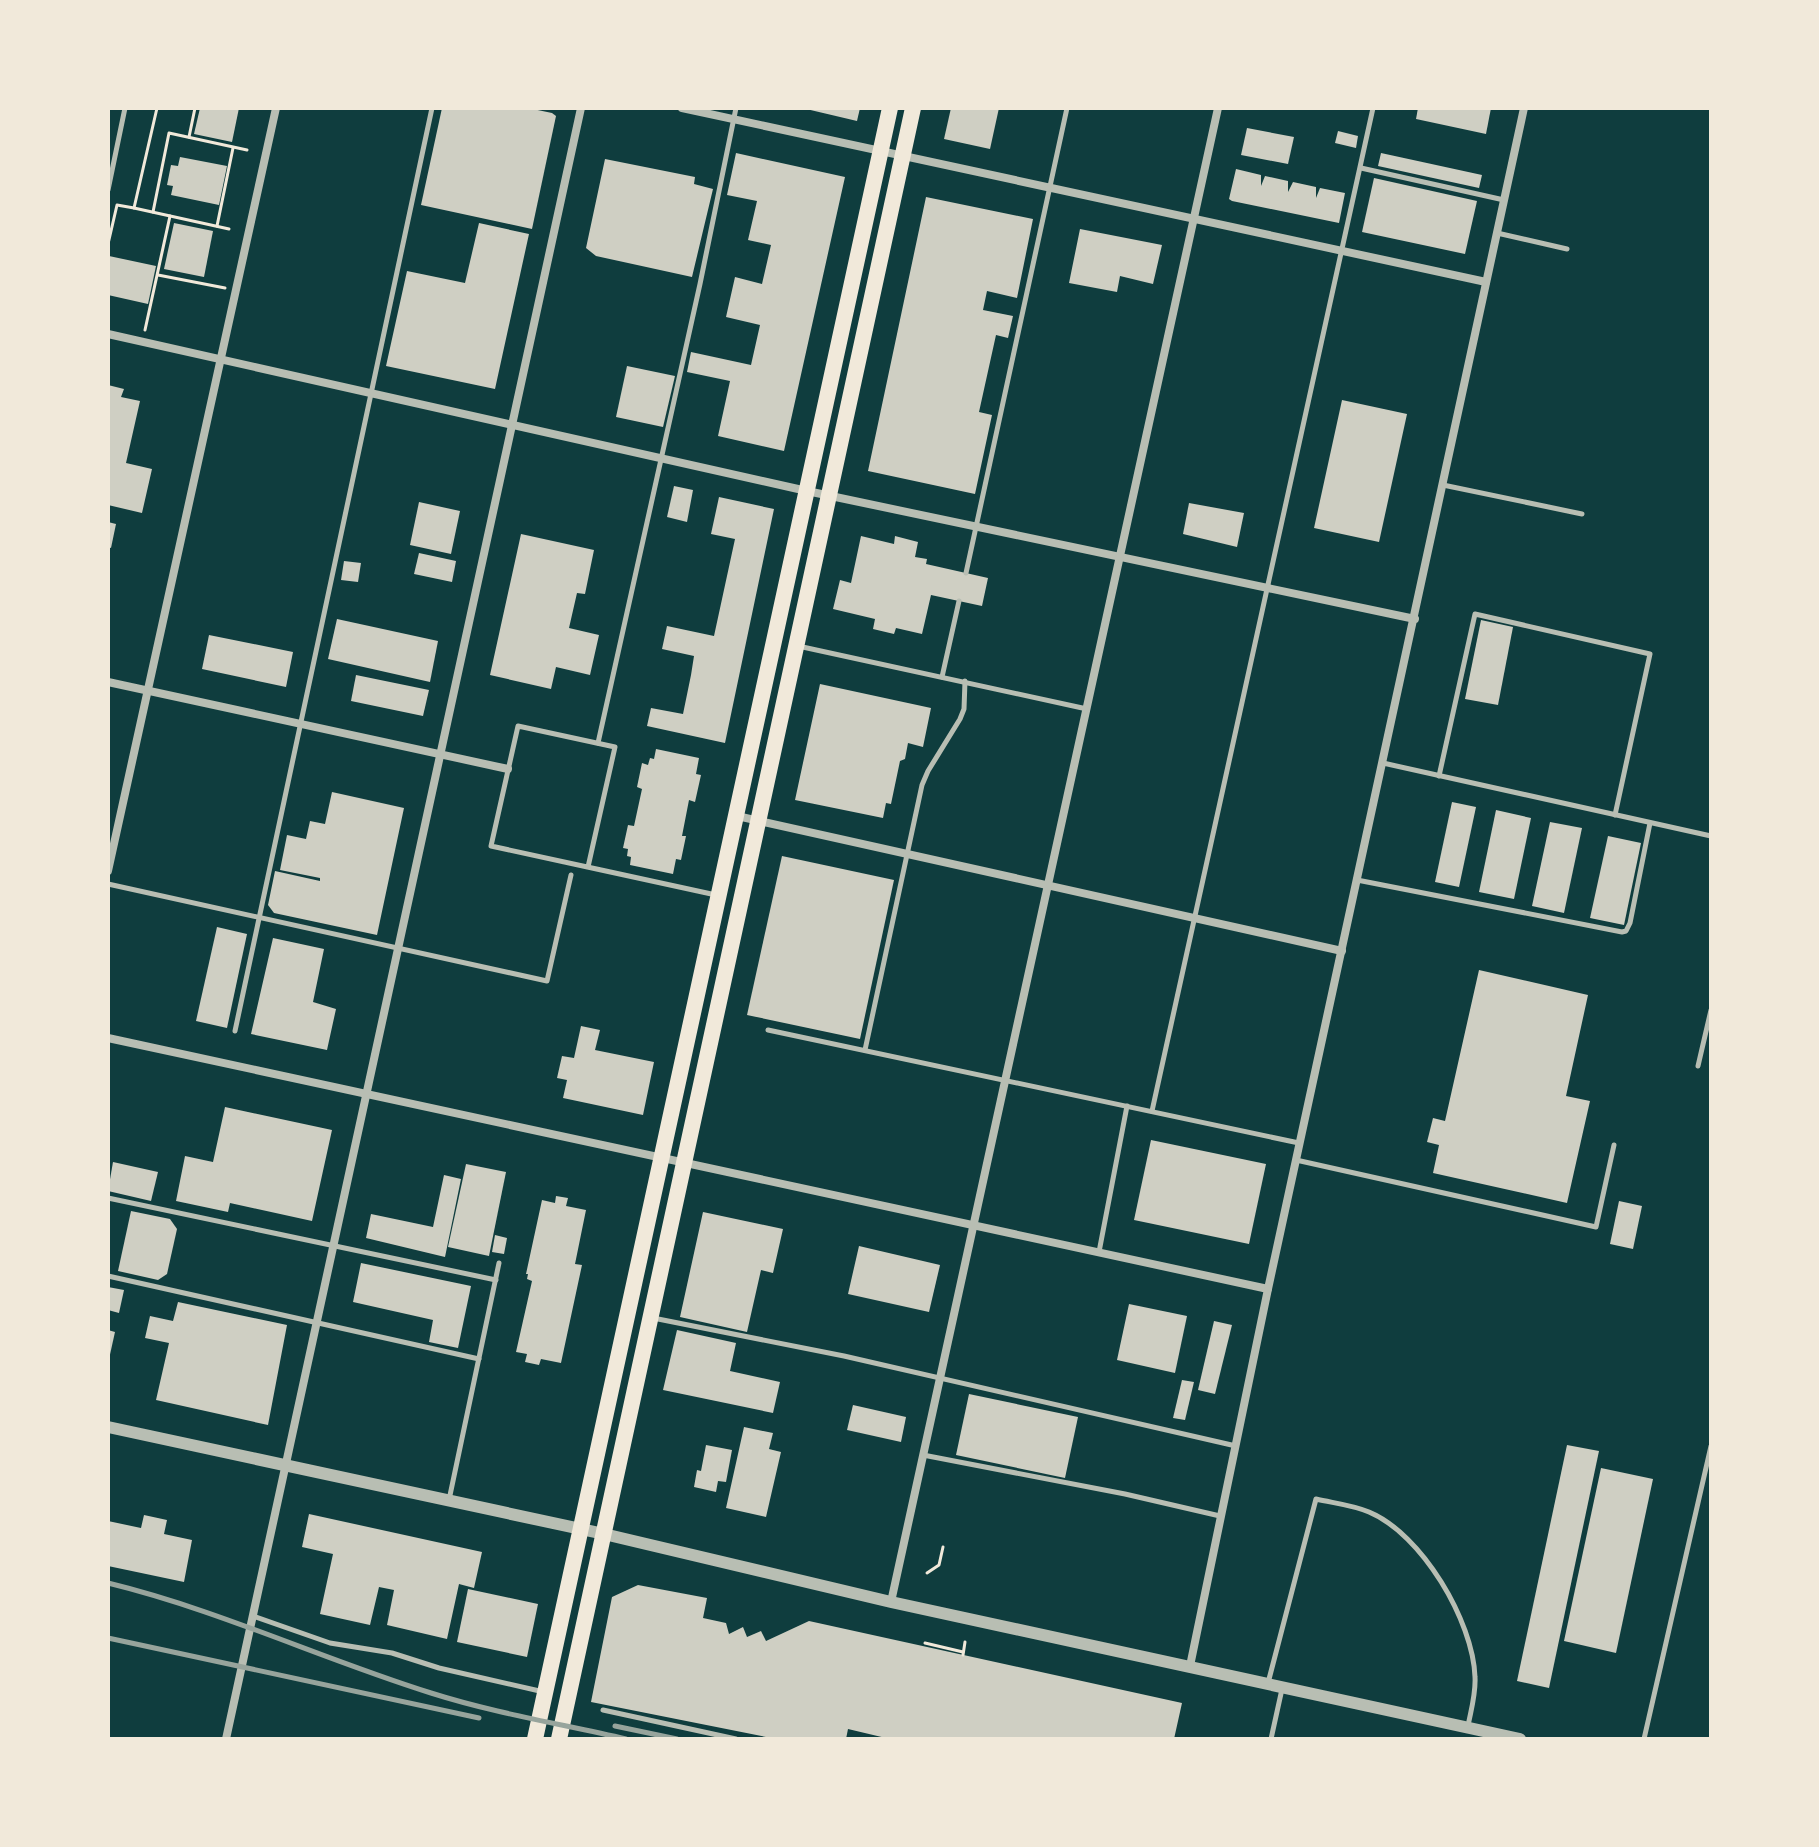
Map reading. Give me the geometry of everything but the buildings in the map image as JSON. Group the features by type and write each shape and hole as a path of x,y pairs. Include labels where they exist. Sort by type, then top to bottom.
{"main road":[{"path":"535,1739 890,108"},
{"path":"559,1739 913,108"}],"street":[{"path":"108,871 276,108"},
{"path":"226,1739 581,108"},
{"path":"682,108 1486,282"},
{"path":"891,1602 1218,108"},
{"path":"1190,1666 1268,1289 1524,108"},
{"path":"108,334 807,491 1415,619"},
{"path":"108,682 508,769"},
{"path":"737,816 1342,951"},
{"path":"108,1038 1268,1289"},
{"path":"108,1427 582,1529 891,1602 1520,1739"}],"lane":[{"path":"108,190 125,108"},
{"path":"235,1031 432,108"},
{"path":"598,743 736,108"},
{"path":"966,573 1067,108"},
{"path":"1152,1111 1373,108"},
{"path":"1361,168 1504,200"},
{"path":"1497,233 1567,249"},
{"path":"1443,485 1582,514"},
{"path":"942,677 959,601"},
{"path":"1439,776 1475,614 1650,654 1615,815"},
{"path":"797,646 1087,709"},
{"path":"865,1050 907,853 928,771 962,714 965,681"},
{"path":"588,867 615,747 518,726 491,846 719,896"},
{"path":"1383,763 1711,836"},
{"path":"1357,880 1622,932 1630,923 1650,823"},
{"path":"108,884 547,981 571,875"},
{"path":"1698,1066 1711,1010"},
{"path":"768,1030 1300,1143"},
{"path":"1098,1253 1127,1106"},
{"path":"1296,1160 1596,1227 1614,1145"},
{"path":"108,1198 496,1280"},
{"path":"449,1501 499,1263"},
{"path":"108,1276 479,1359"},
{"path":"652,1318 940,1378 1236,1446"},
{"path":"1644,1739 1711,1446"},
{"path":"923,1455 1221,1516"},
{"path":"1268,1684 1316,1499 1370,1512 1407,1540 1439,1579 1458,1613 1472,1653 1475,1689 1467,1727"},
{"path":"253,1616 330,1643 392,1653 439,1668 545,1693"},
{"path":"1271,1739 1283,1687"},
{"path":"603,1710 736,1739"}],"path":[{"path":"134,208 157,108"},
{"path":"189,137 195,108"},
{"path":"153,212 169,133 247,150"},
{"path":"217,226 234,147"},
{"path":"108,244 117,205 229,229"},
{"path":"142,341 170,216"},
{"path":"158,275 237,291"},
{"path":"927,1573 939,1565 943,1547"},
{"path":"925,1643 963,1653 965,1642"}],"railway":[{"path":"108,1583 190,1607 431,1693 626,1739"},
{"path":"108,1638 479,1718"},
{"path":"615,1726 677,1739"}]}
